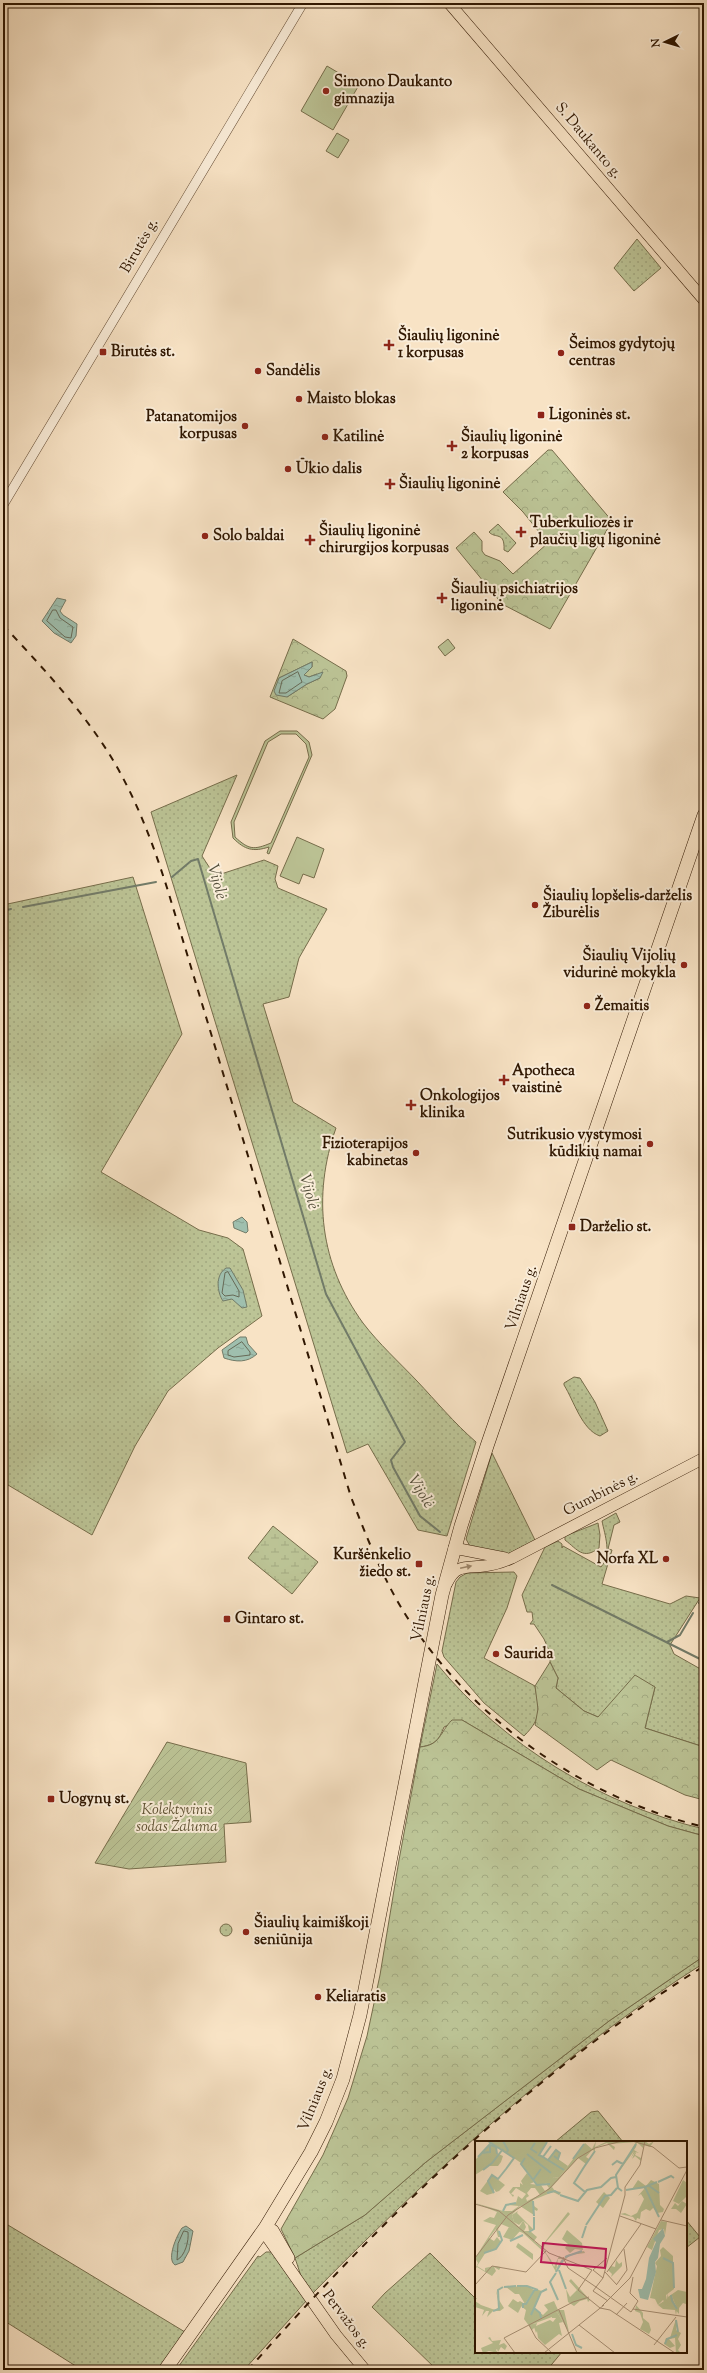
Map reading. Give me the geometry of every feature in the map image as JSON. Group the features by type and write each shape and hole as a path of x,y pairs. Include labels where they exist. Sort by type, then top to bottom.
{"highway":[{"name":"Vilniaus g.","path":"173,2370 269,2232 326,2122 343,2079 360,2015 390,1859 404,1800 442,1595 454,1548 487,1446 704,815"},
{"name":"Vilniaus g.","path":"165,2370 269,2232"}],"main road":[{"name":"S. Daukanto g.","path":"449,3 704,300"},
{"name":"Gumbinės g.","path":"442,1595 451,1575 458,1570 464,1567 499,1563 512,1558 704,1458"},
{"path":"454,1548 497,1558 512,1558"},
{"name":"Pervažos g.","path":"269,2232 281,2242 303,2287 336,2335 365,2370"}],"street":[{"name":"Birutės g.","path":"3,505 302,3"}],"green space":[{"path":"327,66 359,85 333,130 301,111"},
{"path":"337,133 349,140 338,158 326,151"},
{"path":"637,239 661,268 634,291 614,268"},
{"path":"548,450 552,450 612,521 550,629 502,604 456,548 474,532 482,541 482,551 485,555 500,561 513,574 548,543 523,512 503,492"},
{"path":"498,524 516,543 508,552 504,550 503,540 499,536 489,532"},
{"path":"293,639 346,671 347,676 335,709 323,719 270,697","holes":["312,662 312,667 304,675 309,677 317,674 320,678 307,684 287,697 279,678"]},
{"path":"448,639 455,648 445,656 438,647"},
{"path":"280,731 297,731 309,742 312,755 269,854 267,853 269,847 254,850 237,842 233,838 231,822 265,741","holes":["281,734 296,734 306,744 309,757 271,843 252,848 235,837 234,822 268,742"]},
{"path":"237,775 202,856 215,876 264,860 278,866 275,879 278,888 327,909 299,958 289,997 263,1004 293,1102 336,1128 324,1179 323,1204 324,1229 329,1253 337,1277 363,1323 389,1353 476,1442 447,1536 418,1530 368,1444 347,1453 151,812"},
{"path":"297,837 324,849 314,878 303,874 299,884 280,876"},
{"path":"133,877 182,1034 101,1172 199,1230 228,1238 243,1249 262,1316 218,1348 168,1391 135,1446 92,1535 3,1482 3,905"},
{"path":"574,1377 580,1378 595,1402 608,1431 600,1436 588,1428 583,1421 564,1385 564,1383"},
{"path":"492,1453 535,1540 506,1555 471,1548 466,1539"},
{"path":"616,1513 620,1522 614,1525 608,1549 612,1550 602,1584 670,1604 686,1596 700,1598 670,1645 674,1654 704,1671 704,1747 645,1728 655,1687 598,1717 584,1711 556,1688 558,1678 550,1662 550,1653 544,1639 534,1624 530,1624 533,1620 532,1612 527,1612 522,1595 545,1547 558,1541 562,1544 562,1548 563,1546 601,1567 607,1551 602,1521"},
{"path":"598,1523 600,1535 599,1548 593,1552 581,1552 565,1540 565,1536"},
{"path":"273,1526 318,1562 292,1594 248,1558"},
{"path":"514,1572 517,1576 507,1608 484,1658 535,1686 538,1701 538,1713 534,1724 524,1736 484,1703 444,1657 442,1651 456,1582 460,1577 467,1573"},
{"path":"550,1662 558,1678 556,1688 584,1711 598,1717 635,1675 655,1687 645,1728 704,1747 704,1800 685,1795 611,1760 597,1770 535,1725 538,1709 535,1686"},
{"path":"437,1664 463,1693 492,1721 557,1768 592,1788 629,1804 666,1818 704,1829 704,1836 668,1826 579,1789 462,1720 444,1727 436,1741 429,1745 420,1747"},
{"path":"452,1720 462,1720 579,1789 668,1826 704,1836 704,1956 609,2021 426,2162 365,2215 295,2258 281,2229 323,2155 348,2098 367,2036 380,1975 420,1747 427,1746 436,1741"},
{"name":"Kolektyvinis sodas Žaluma","path":"167,1742 246,1763 251,1822 224,1824 226,1862 129,1869 95,1863"},
{"path":"228,1924 231,1925 231,1935 224,1936 221,1935 220,1928 221,1925"},
{"path":"704,1956 704,1963 598,2036 499,2117 403,2204 312,2294 303,2282 295,2258 365,2215 426,2162 609,2021"},
{"path":"598,2111 622,2141 556,2141 591,2112"},
{"path":"687,2221 700,2237 687,2247"},
{"path":"3,2222 185,2332 157,2370 82,2370 3,2320"},
{"path":"266,2252 272,2252 307,2300 244,2370 176,2370 258,2256 260,2257"},
{"path":"430,2253 475,2298 475,2353 561,2353 547,2370 437,2370 372,2307 385,2293"}],"water":[{"path":"57,598 66,600 60,611 63,615 77,624 76,636 71,643 54,633 42,621"},
{"path":"312,662 312,667 304,675 309,677 323,672 320,678 307,684 287,697 276,695 274,691 279,678"},
{"path":"242,1217 247,1222 248,1231 246,1233 234,1228 233,1222"},
{"path":"226,1268 230,1268 243,1290 247,1307 242,1308 232,1299 223,1301 219,1293 218,1284 222,1271"},
{"path":"240,1337 246,1337 248,1344 257,1354 249,1359 241,1361 224,1358 222,1350"},
{"path":"186,2226 193,2231 189,2251 183,2262 175,2265 172,2258 173,2247 180,2231"}],"waterway":[{"name":"Vijolė","path":"172,877 191,861 198,859 326,1294 405,1442 391,1460 393,1467 420,1516 440,1532"},
{"name":"Vijolė","path":"23,907 156,882"},
{"name":"Vijolė","path":"3,911 11,909"},
{"name":"Vijolė","path":"552,1585 704,1661"},
{"path":"699,1603 704,1595"},
{"path":"667,1642 680,1635 693,1613"}],"railway":[{"path":"3,625 31,655 84,718 118,768 135,802 156,855 168,891 351,1497 377,1560 400,1606 436,1657 467,1692 500,1723 537,1751 576,1776 617,1797 660,1814 704,1827"},
{"path":"248,2370 351,2258 461,2152 519,2101 579,2053 640,2008 704,1966"}],"place":[{"name":"Simono Daukanto gimnazija","path":"326,91"},
{"name":"Šiaulių ligoninė 1 korpusas","path":"389,345"},
{"name":"Birutės st.","path":"103,352"},
{"name":"Šeimos gydytojų centras","path":"561,353"},
{"name":"Sandėlis","path":"258,371"},
{"name":"Maisto blokas","path":"299,399"},
{"name":"Ligoninės st.","path":"541,415"},
{"name":"Patanatomijos korpusas","path":"245,426"},
{"name":"Katilinė","path":"325,437"},
{"name":"Šiaulių ligoninė 2 korpusas","path":"452,446"},
{"name":"Ūkio dalis","path":"288,469"},
{"name":"Šiaulių ligoninė","path":"390,484"},
{"name":"Tuberkuliozės ir plaučių ligų ligoninė","path":"521,532"},
{"name":"Solo baldai","path":"205,536"},
{"name":"Šiaulių ligoninė chirurgijos korpusas","path":"310,540"},
{"name":"Šiaulių psichiatrijos ligoninė","path":"442,598"},
{"name":"Šiaulių lopšelis-darželis Žiburėlis","path":"535,905"},
{"name":"Šiaulių Vijolių vidurinė mokykla","path":"684,965"},
{"name":"Žemaitis","path":"587,1006"},
{"name":"Apotheca vaistinė","path":"504,1080"},
{"name":"Onkologijos klinika","path":"411,1105"},
{"name":"Sutrikusio vystymosi kūdikių namai","path":"650,1144"},
{"name":"Fizioterapijos kabinetas","path":"416,1153"},
{"name":"Darželio st.","path":"572,1227"},
{"name":"Norfa XL","path":"666,1559"},
{"name":"Kuršėnkelio žiedo st.","path":"419,1564"},
{"name":"Gintaro st.","path":"227,1619"},
{"name":"Saurida","path":"496,1654"},
{"name":"Uogynų st.","path":"51,1799"},
{"name":"Šiaulių kaimiškoji seniūnija","path":"246,1932"},
{"name":"Keliaratis","path":"318,1997"}]}
